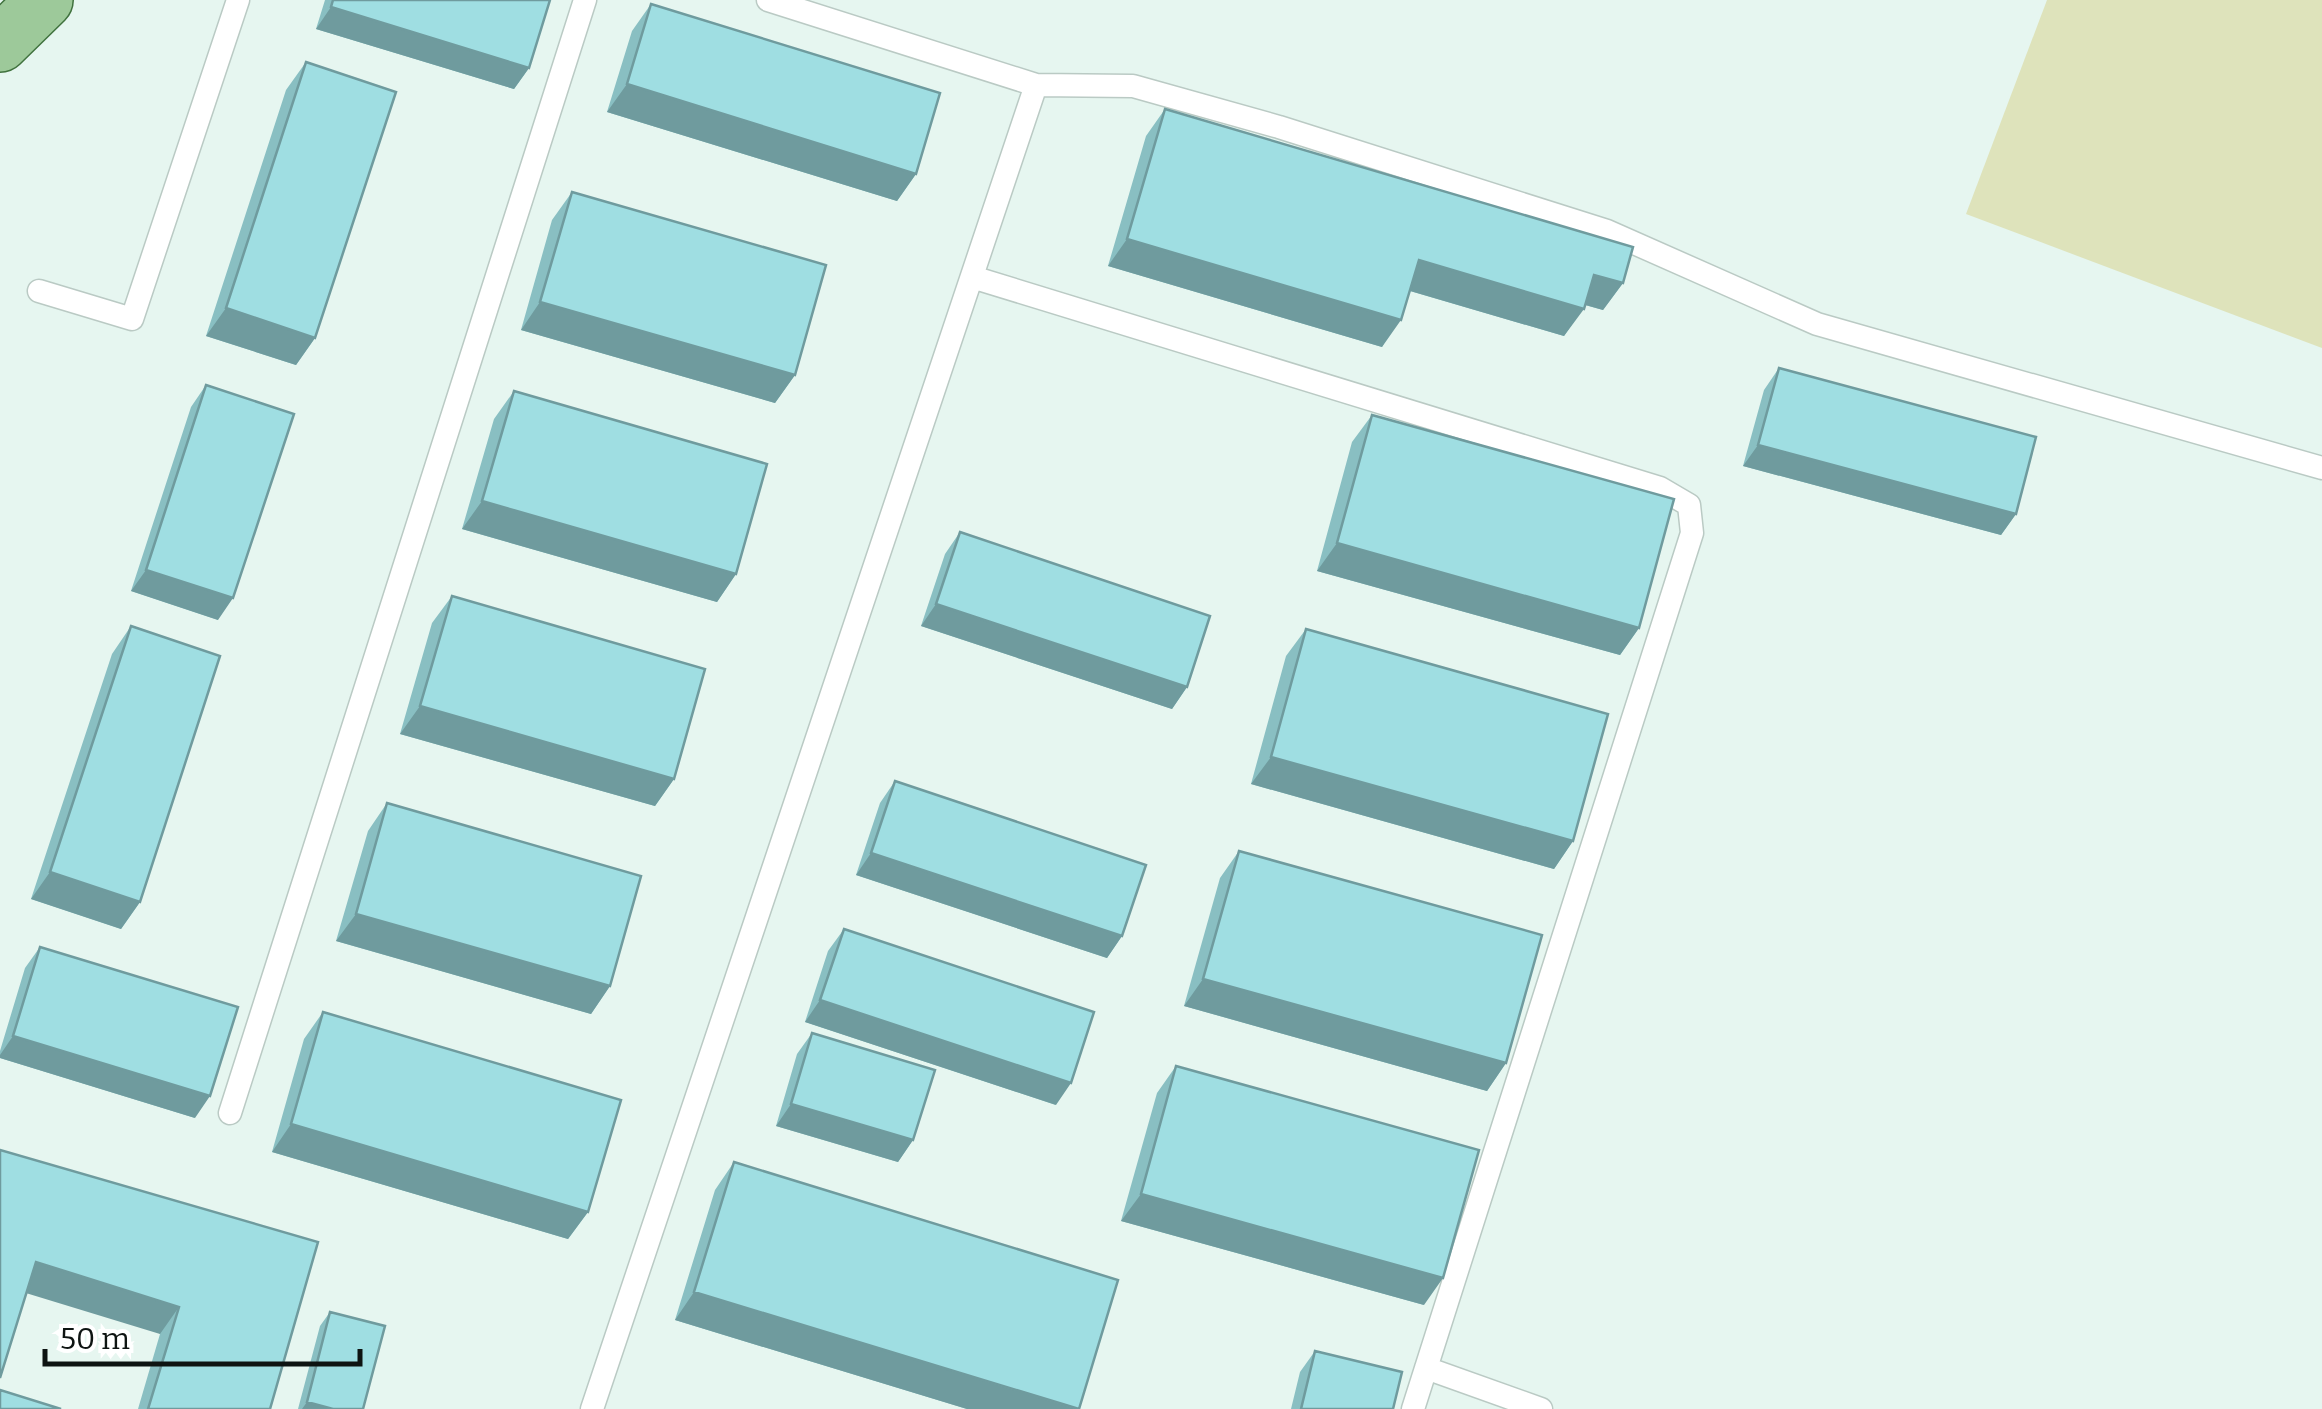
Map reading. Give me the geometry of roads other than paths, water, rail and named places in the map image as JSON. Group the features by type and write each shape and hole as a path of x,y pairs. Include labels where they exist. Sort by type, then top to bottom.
{"main road":[{"path":"0,44 45,0"}],"lane":[{"path":"38,291 132,319 238,0"},
{"path":"230,1114 585,0"},
{"path":"768,0 1036,85 1133,86 1278,127 1608,231 1817,324 2322,468"},
{"path":"592,1409 1036,85"},
{"path":"972,277 1660,488 1689,505 1692,533 1413,1409"},
{"path":"1426,1368 1540,1409"}]}
